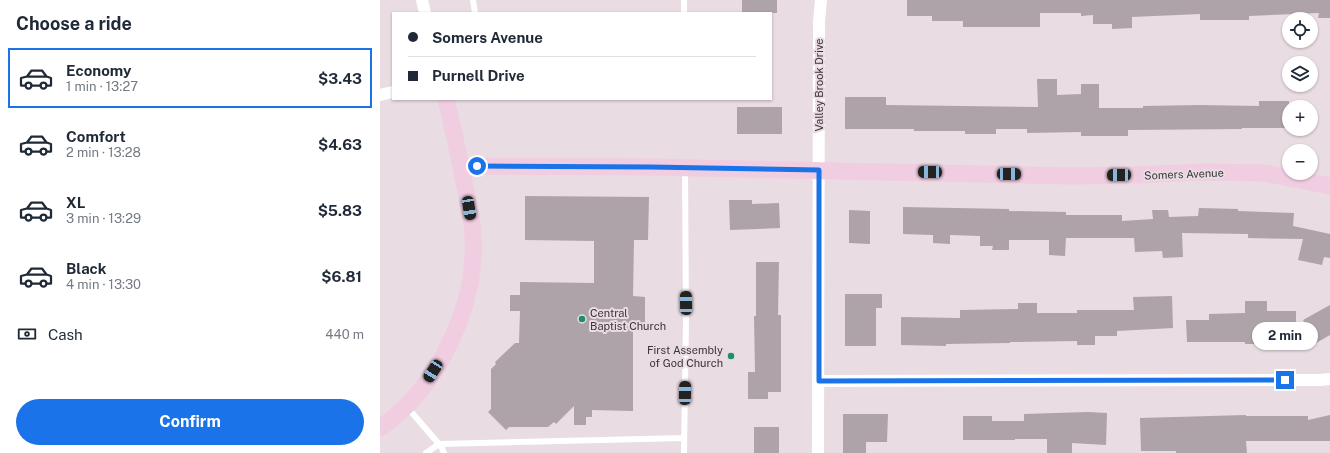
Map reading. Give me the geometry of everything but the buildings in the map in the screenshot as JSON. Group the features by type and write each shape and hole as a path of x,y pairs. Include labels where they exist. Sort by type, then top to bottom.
{"street":[{"path":"422,0 425,12"},
{"name":"Valley Brook Drive","path":"818,453 819,21 821,0"},
{"path":"380,96 392,92"},
{"path":"380,428 399,413 415,396 427,380 457,328 470,280 473,256 473,235 462,166 446,100"},
{"name":"Somers Avenue","path":"462,166 685,167 1073,176 1202,172 1264,173 1330,186"},
{"path":"819,381 1330,379"}],"lane":[{"path":"474,0 476,12"},
{"path":"684,0 684,12"},
{"path":"684,453 686,319 685,167"},
{"path":"406,405 439,444 444,453"},
{"path":"426,453 439,444 684,438"}],"place":[{"name":"Central Baptist Church","path":"582,319"},
{"name":"First Assembly of God Church","path":"731,356"}],"route":[{"path":"477,166 819,170 819,381 1285,380"}]}
